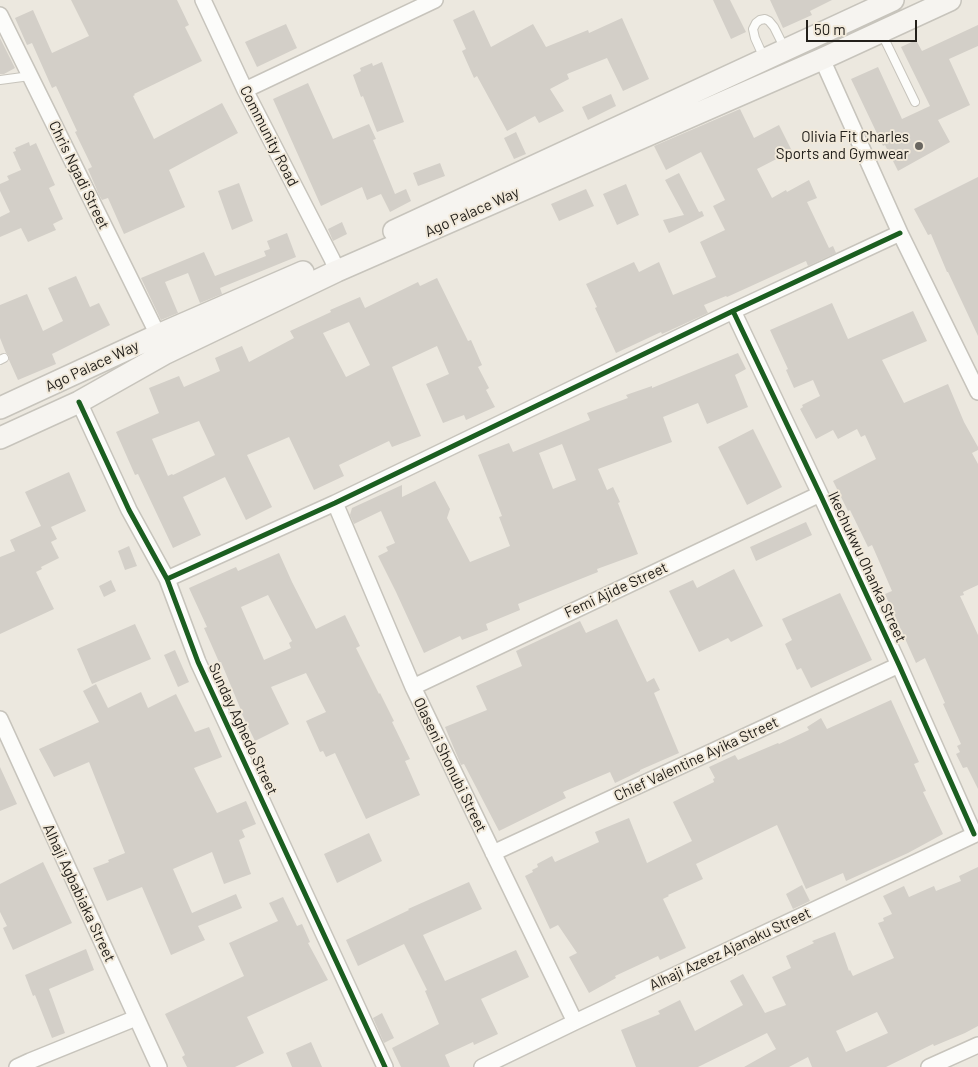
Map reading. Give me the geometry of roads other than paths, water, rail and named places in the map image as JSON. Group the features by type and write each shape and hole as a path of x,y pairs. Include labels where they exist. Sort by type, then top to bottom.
{"main road":[{"name":"Ago Palace Way","path":"0,438 79,402 164,354 335,265 785,49 893,0"},
{"name":"Ago Palace Way","path":"0,408 158,335 335,265 822,59 950,0"}],"street":[{"name":"Community Road","path":"203,0 245,90 335,265"},
{"path":"245,90 434,0"},
{"name":"Chris Ngadi Street","path":"0,15 158,335"},
{"path":"822,59 900,233 978,392"},
{"path":"166,580 335,504 733,311 900,233"},
{"name":"Ikechukwu Ohanka Street","path":"733,311 820,494 976,834"},
{"name":"Sunday Aghedo Street","path":"79,402 129,510 166,580 198,662 385,1067"},
{"name":"Femi Ajide Street","path":"413,687 820,494"},
{"name":"Olaseni Shonubi Street","path":"335,504 413,687 575,1022"},
{"name":"Chief Valentine Ayika Street","path":"493,853 899,665"},
{"name":"Alhaji Agbabiaka Street","path":"0,719 159,1067"},
{"name":"Alhaji Azeez Ajanaku Street","path":"482,1067 976,834"},
{"path":"17,1067 136,1018"},
{"path":"929,1067 978,1045"}],"lane":[{"path":"764,59 753,29 760,20 765,19 769,21 785,49"},
{"path":"881,32 915,102"},
{"path":"0,80 30,76"}],"place":[{"name":"Olivia Fit Charles Sports and Gymwear","path":"919,146"}]}
